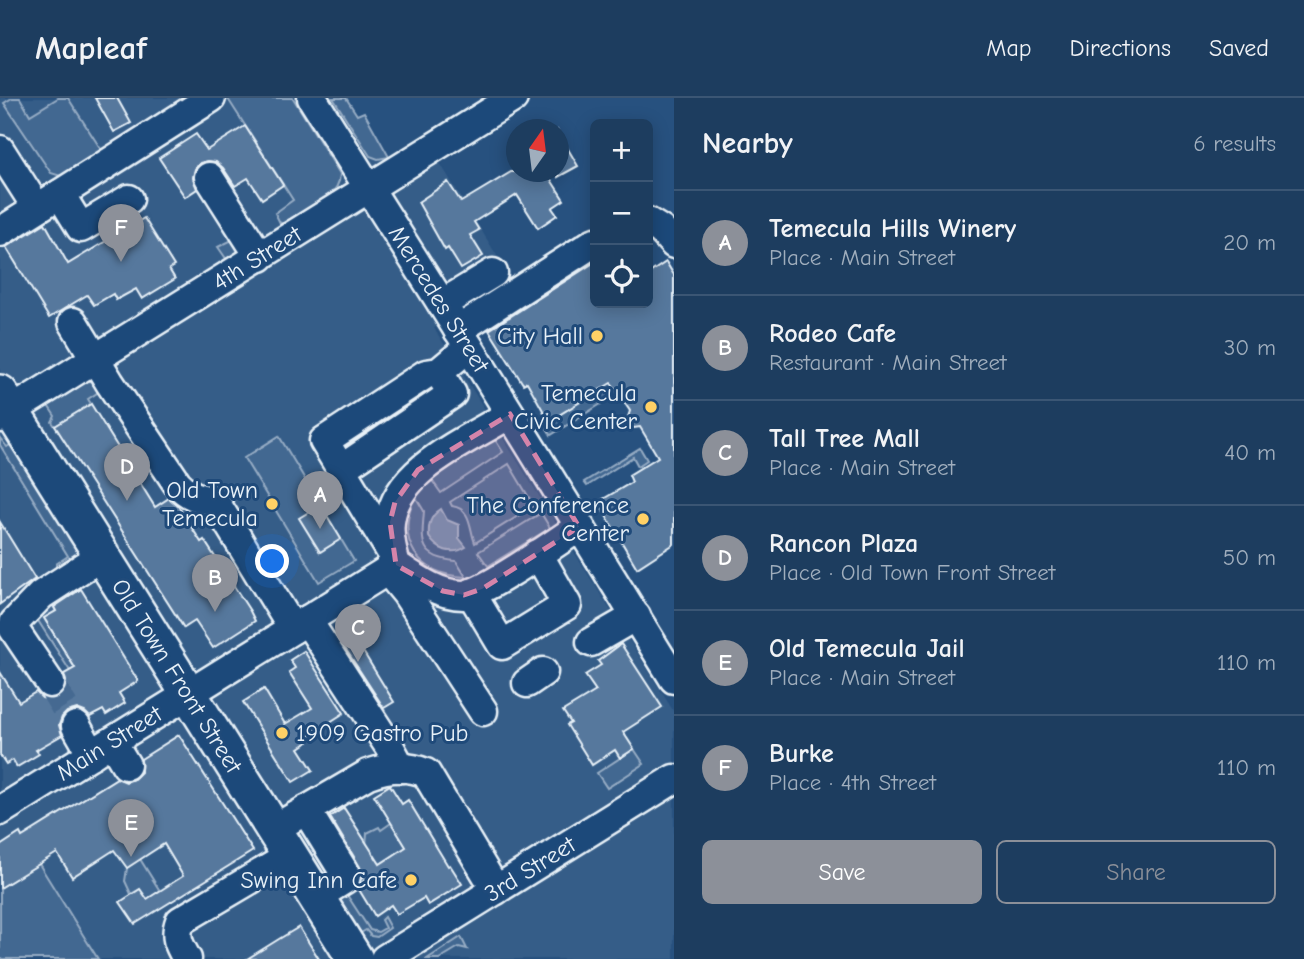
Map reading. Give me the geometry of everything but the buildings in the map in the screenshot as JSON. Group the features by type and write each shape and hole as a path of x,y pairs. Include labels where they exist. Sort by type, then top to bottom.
{"main road":[{"name":"Old Town Front Street","path":"4,407 355,959"}],"street":[{"path":"0,232 211,98"},
{"name":"Mercedes Street","path":"312,98 674,679"},
{"name":"4th Street","path":"4,407 95,359 513,98"},
{"path":"0,150 48,201 81,228 129,199"},
{"path":"209,177 260,257"},
{"path":"653,225 674,244"},
{"path":"483,711 414,604 324,441 425,374 439,372 464,338 591,245"},
{"path":"442,304 493,273"},
{"path":"73,322 177,483 186,493 204,500 214,500 389,746 401,768"},
{"path":"392,563 390,522 395,502 404,486 418,470 510,414"},
{"path":"392,563 419,582 464,595 482,589 579,527"},
{"path":"471,593 502,645 567,605 538,554"},
{"path":"50,683 13,628 14,623 47,590 101,556"},
{"name":"Main Street","path":"0,811 110,753 187,694 392,563"},
{"path":"591,642 636,616"},
{"path":"76,726 110,753"},
{"path":"187,959 177,942 180,921 282,842 306,810 381,769 417,769 426,773 496,890"},
{"name":"3rd Street","path":"386,959 674,779"},
{"path":"306,810 346,875 316,897"}],"highlighted area":[{"path":"510,414 579,527 482,589 464,595 443,591 396,565 390,522 395,502 418,470"}],"shaded area":[{"name":"Old Town Temecula","path":"0,98 293,98 340,174 370,156 389,157 424,137 515,285 434,328 674,712 674,959 0,959"},
{"path":"12,98 20,98 30,115 58,98 68,98 104,154 67,178 51,173 4,103"},
{"path":"229,98 293,98 340,174 339,183 328,197 288,223 280,223 275,213 293,200"},
{"path":"333,98 346,98 357,115 364,112 389,157 378,159 370,156"},
{"path":"232,240 240,252 227,260 218,247"},
{"path":"89,380 98,390 88,399 91,404 55,426 52,422 55,416 47,404"},
{"path":"603,388 609,399 551,435 545,425 549,421"},
{"path":"279,436 354,561 319,582 244,458"},
{"path":"0,438 7,447 13,443 84,561 56,571 56,564 68,556 0,445"},
{"path":"494,438 503,452 441,493 431,479"},
{"path":"640,448 647,460 638,466 633,457 587,486 584,482"},
{"path":"509,464 534,506 475,543 466,515 450,502"},
{"path":"415,496 424,511 423,538 428,551 434,556 456,561 466,577 435,570 415,553 409,541 408,527 409,512"},
{"path":"441,509 447,520 459,525 459,538 466,547 461,550 445,550 429,537 430,521"},
{"path":"541,513 550,528 488,566 478,552"},
{"path":"51,603 56,611 44,618 75,668 70,671 37,619"},
{"path":"634,749 644,764 607,788 597,773"},
{"path":"391,823 418,857 404,849 374,868 366,846 367,833 379,827 381,830"},
{"path":"140,859 160,891 147,899 140,889 131,894 125,881 127,868"},
{"path":"39,864 98,959 0,959 0,888"},
{"path":"347,895 370,930 378,932 385,928 381,920 384,917 390,928 377,937 371,936 366,930 359,934 339,903 341,898"},
{"path":"461,937 467,949 459,947 439,959 427,959"}],"tunnel":[{"path":"50,683 76,726"}],"place":[{"name":"Burke","path":"121,262"},
{"name":"City Hall","path":"597,336"},
{"name":"Temecula Civic Center","path":"651,407"},
{"name":"Rancon Plaza","path":"127,501"},
{"name":"Old Town Temecula","path":"272,504"},
{"name":"The Conference Center","path":"643,519"},
{"name":"Temecula Hills Winery","path":"320,529"},
{"name":"Rodeo Cafe","path":"215,612"},
{"name":"Tall Tree Mall","path":"358,662"},
{"name":"1909 Gastro Pub","path":"282,733"},
{"name":"Old Temecula Jail","path":"131,857"},
{"name":"Swing Inn Cafe","path":"411,880"}]}
